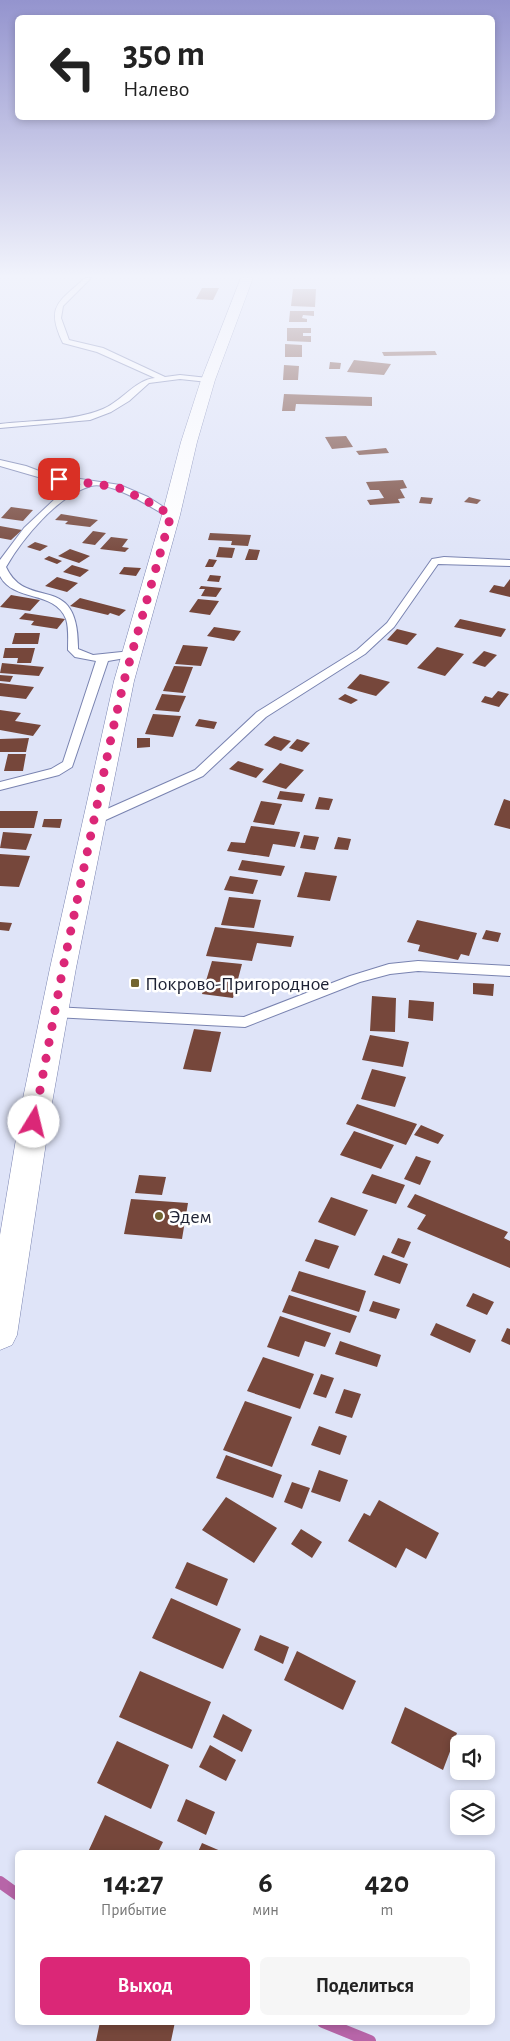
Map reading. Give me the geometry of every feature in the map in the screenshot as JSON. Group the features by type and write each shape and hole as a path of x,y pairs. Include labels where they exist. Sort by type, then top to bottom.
{"main road":[{"path":"0,1335 37,1103 94,820 132,654 171,515 189,442 211,373"}],"lane":[{"path":"151,373 162,378"},
{"path":"0,426 87,418 126,399 147,381 180,377 208,380"},
{"path":"0,462 45,476 117,487 171,515"},
{"path":"88,484 60,499 26,532 7,555 1,567 3,577 15,588 53,598 62,604 71,618 73,650 80,657 103,658 132,654"},
{"path":"94,820 199,773 250,723 284,698 361,653 383,633 435,561 510,563"},
{"path":"0,786 55,772 68,764 103,658"},
{"path":"54,1012 245,1022 388,968 418,966 510,972"}],"building":[{"path":"283,373 298,373 298,380 283,380"},
{"path":"362,373 385,373 384,375"},
{"path":"284,394 372,397 372,406 296,404 295,411 282,411"},
{"path":"346,436 353,447 332,449 325,437"},
{"path":"386,448 389,453 359,455 356,451"},
{"path":"403,480 407,488 400,489 405,498 398,499 400,503 370,505 367,500 384,498 379,490 370,490 366,482"},
{"path":"421,497 433,498 431,504 419,503"},
{"path":"469,497 481,500 477,504 464,502"},
{"path":"11,507 33,510 23,521 1,518"},
{"path":"61,514 98,520 90,527 65,524 68,521 55,520"},
{"path":"0,526 22,530 11,540 0,538"},
{"path":"93,531 106,533 95,545 82,543"},
{"path":"210,533 251,535 248,546 231,545 232,541 208,540"},
{"path":"111,537 128,539 122,547 129,548 125,552 100,549"},
{"path":"35,542 48,546 40,551 27,547"},
{"path":"219,547 235,548 232,558 216,557"},
{"path":"70,549 90,556 79,563 58,556"},
{"path":"249,549 260,550 257,560 245,560"},
{"path":"49,556 62,561 57,564 44,559"},
{"path":"209,559 217,560 213,567 205,567"},
{"path":"72,565 89,570 80,577 63,572"},
{"path":"124,567 141,568 136,576 119,574"},
{"path":"210,575 221,576 219,582 207,581"},
{"path":"57,577 78,583 67,592 45,586"},
{"path":"510,579 510,597 489,592 494,585 504,587"},
{"path":"201,586 222,588 216,597 201,596 205,589 199,589"},
{"path":"11,595 40,600 30,611 0,607"},
{"path":"80,598 126,610 119,616 70,606"},
{"path":"198,599 219,601 210,615 189,612"},
{"path":"25,613 65,619 57,629 31,625 34,621 19,619"},
{"path":"460,619 506,629 501,637 454,627"},
{"path":"214,627 241,631 234,641 207,636"},
{"path":"397,629 417,634 407,645 387,640"},
{"path":"15,633 40,633 38,644 12,644"},
{"path":"183,645 208,647 201,666 175,664"},
{"path":"437,647 464,654 445,676 417,668"},
{"path":"5,648 35,648 31,663 17,663 18,658 3,658"},
{"path":"484,651 497,655 485,667 472,663"},
{"path":"2,663 44,667 39,676 0,673"},
{"path":"174,666 193,667 183,693 163,691"},
{"path":"360,674 390,682 376,696 347,688"},
{"path":"0,675 13,676 10,682 0,681"},
{"path":"0,683 34,687 26,699 0,696"},
{"path":"498,691 509,694 499,707 481,702 485,696 492,698"},
{"path":"162,694 186,696 179,712 155,710"},
{"path":"345,694 358,700 351,704 338,699"},
{"path":"0,710 21,713 15,721 41,725 33,736 0,730"},
{"path":"153,714 181,716 173,737 145,734"},
{"path":"199,719 217,722 214,729 195,726"},
{"path":"274,736 291,741 281,751 264,745"},
{"path":"29,738 26,752 0,752 0,739"},
{"path":"137,738 150,738 150,747 137,748"},
{"path":"297,739 310,743 302,752 289,748"},
{"path":"8,754 26,754 23,771 4,771"},
{"path":"238,761 264,769 256,778 229,769"},
{"path":"280,763 304,770 286,789 262,782"},
{"path":"280,791 305,794 302,802 277,799"},
{"path":"319,797 333,799 329,810 315,809"},
{"path":"504,799 510,801 510,829 494,825"},
{"path":"261,801 282,804 274,825 253,822"},
{"path":"0,811 38,811 34,828 0,828"},
{"path":"44,819 62,819 60,828 42,827"},
{"path":"251,826 300,832 295,847 273,844 269,857 227,851 231,842 245,843"},
{"path":"3,832 32,834 26,850 0,848"},
{"path":"304,835 319,837 315,850 300,848"},
{"path":"338,837 351,839 348,850 334,849"},
{"path":"0,854 30,856 19,887 0,886"},
{"path":"242,860 285,866 281,876 238,870"},
{"path":"305,872 337,876 330,901 297,897"},
{"path":"230,876 258,880 253,894 224,890"},
{"path":"229,897 261,900 254,928 221,925"},
{"path":"417,920 477,933 469,956 461,954 458,960 418,951 420,945 407,942"},
{"path":"0,922 12,923 9,931 0,930"},
{"path":"215,927 294,936 291,947 257,943 252,961 206,956"},
{"path":"486,930 501,933 498,942 482,939"},
{"path":"212,961 242,964 233,998 202,994"},
{"path":"473,983 494,984 493,996 473,994"},
{"path":"372,996 396,998 395,1032 370,1031"},
{"path":"409,1000 434,1002 433,1021 408,1018"},
{"path":"194,1029 221,1032 211,1072 183,1069"},
{"path":"370,1035 409,1042 403,1067 362,1060"},
{"path":"372,1069 406,1077 395,1107 361,1099"},
{"path":"357,1104 417,1124 406,1145 346,1124"},
{"path":"421,1125 444,1135 438,1144 414,1135"},
{"path":"354,1131 394,1145 381,1169 340,1155"},
{"path":"416,1156 431,1161 420,1185 404,1179"},
{"path":"372,1174 405,1185 396,1204 362,1193"},
{"path":"139,1175 166,1177 162,1195 135,1193"},
{"path":"415,1194 508,1232 504,1238 510,1241 510,1268 417,1229 426,1215 407,1207"},
{"path":"331,1197 368,1210 355,1236 318,1222"},
{"path":"131,1199 188,1203 182,1239 124,1234"},
{"path":"398,1238 411,1242 404,1258 391,1253"},
{"path":"315,1239 339,1246 329,1269 305,1261"},
{"path":"383,1255 408,1264 400,1284 374,1275"},
{"path":"299,1271 366,1291 359,1312 291,1291"},
{"path":"473,1293 494,1302 487,1315 466,1306"},
{"path":"289,1295 357,1316 350,1333 282,1312"},
{"path":"373,1301 400,1309 396,1319 369,1311"},
{"path":"280,1316 331,1333 325,1347 305,1341 299,1357 267,1347"},
{"path":"436,1323 476,1340 470,1353 430,1335"},
{"path":"507,1328 510,1329 510,1345 501,1341"},
{"path":"340,1341 381,1355 377,1367 335,1354"},
{"path":"263,1357 314,1374 300,1409 247,1391"},
{"path":"321,1374 334,1378 326,1398 313,1394"},
{"path":"344,1389 361,1394 352,1418 335,1413"},
{"path":"245,1401 292,1417 272,1467 223,1450"},
{"path":"319,1426 347,1436 340,1455 311,1445"},
{"path":"226,1455 282,1475 273,1498 216,1478"},
{"path":"319,1470 348,1480 340,1502 311,1492"},
{"path":"292,1482 310,1488 302,1509 284,1502"},
{"path":"226,1497 277,1528 254,1563 202,1530"},
{"path":"379,1500 439,1533 426,1559 406,1548 396,1568 348,1541 364,1513 370,1516"},
{"path":"301,1529 322,1542 312,1558 291,1544"},
{"path":"187,1562 228,1579 217,1606 175,1588"},
{"path":"171,1598 241,1629 223,1669 152,1638"},
{"path":"260,1635 289,1647 283,1664 254,1650"},
{"path":"297,1651 356,1681 343,1710 284,1680"},
{"path":"140,1671 211,1702 192,1749 119,1717"},
{"path":"405,1707 457,1733 456,1735 450,1735 450,1752 443,1770 391,1743"},
{"path":"223,1714 252,1730 242,1752 213,1737"},
{"path":"117,1741 169,1765 151,1809 97,1783"},
{"path":"210,1745 236,1760 226,1781 199,1767"},
{"path":"186,1799 215,1812 206,1835 177,1821"},
{"path":"105,1815 163,1842 159,1850 89,1850"},
{"path":"202,1843 218,1850 199,1850"},
{"path":"99,2025 174,2025 171,2041 96,2041"}],"waterway":[{"path":"0,1882 15,1893"},
{"path":"330,2025 370,2041"}],"place":[{"name":"Покрово-Пригородное","path":"135,983"},
{"name":"Эдем","path":"159,1216"}],"route":[{"path":"34,1122 63,968 113,729 124,681 171,515 117,487 59,479"}]}
